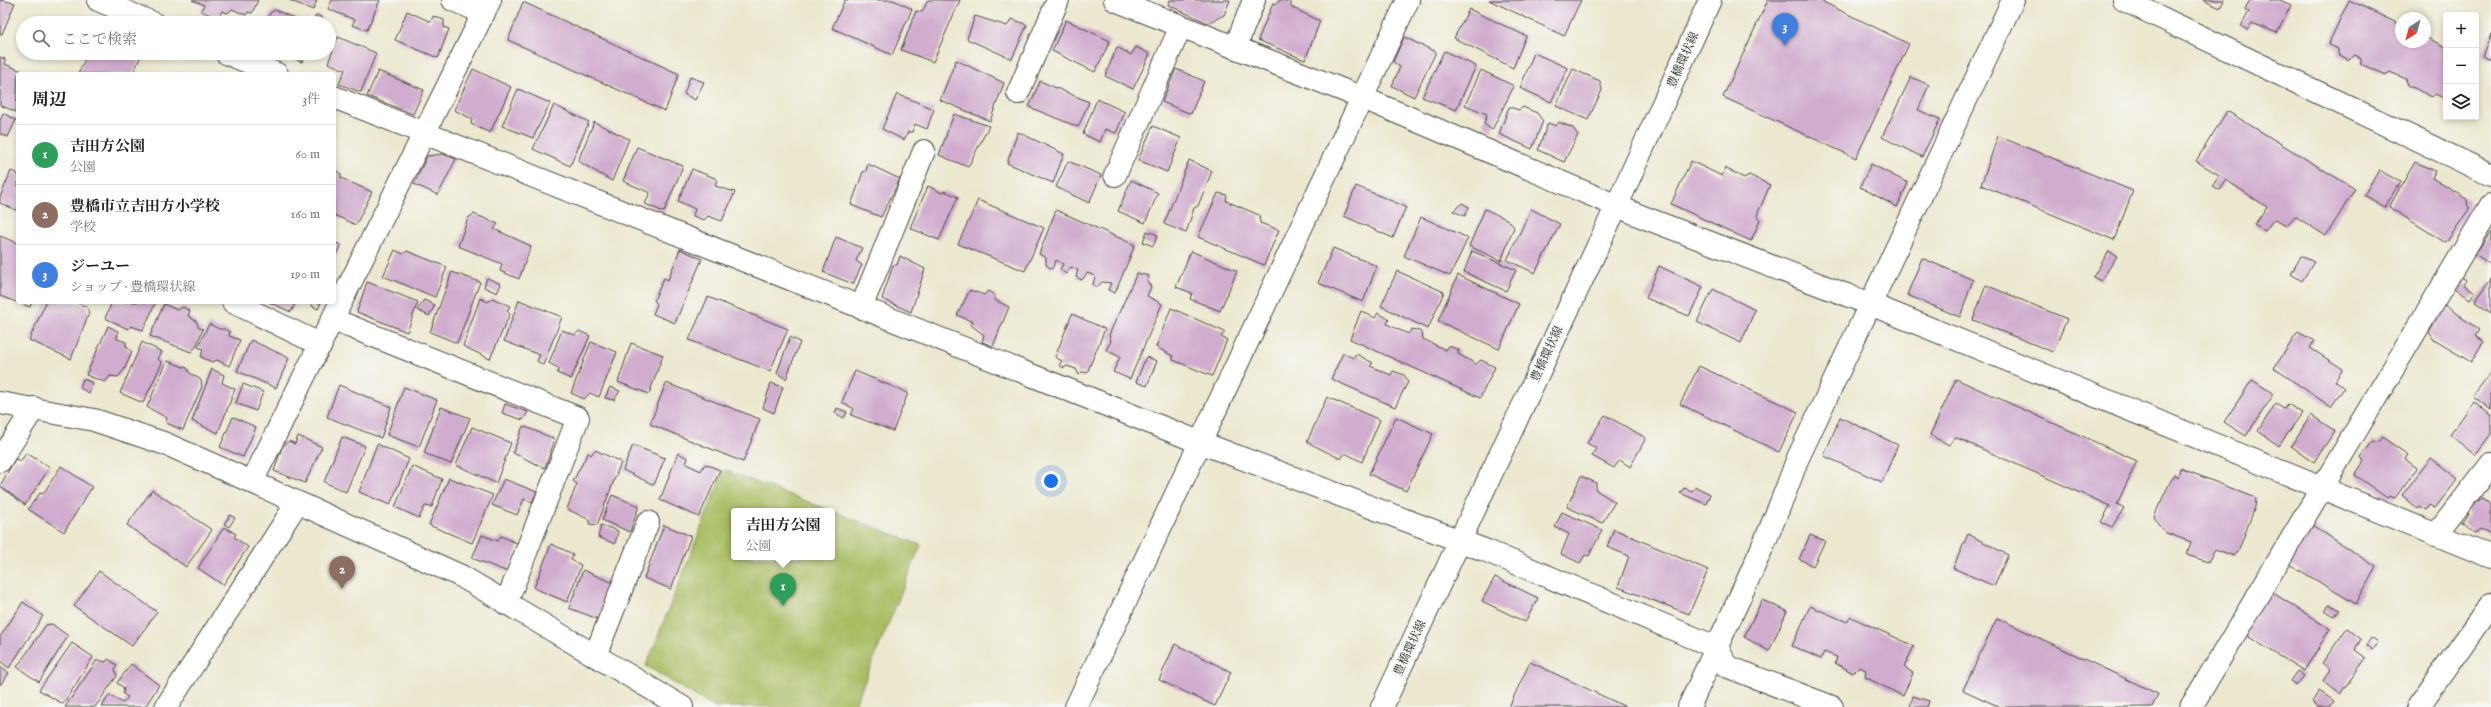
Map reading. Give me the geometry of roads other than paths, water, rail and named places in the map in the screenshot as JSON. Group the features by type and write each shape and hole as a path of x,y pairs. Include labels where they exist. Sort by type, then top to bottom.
{"street":[{"path":"98,0 136,16"},
{"path":"252,482 334,320 487,6 453,0"},
{"path":"1018,93 1058,0"},
{"path":"1115,0 1362,98 1617,205 1870,304 2491,557"},
{"path":"1235,48 1254,0"},
{"path":"1076,707 1199,442 1408,0"},
{"name":"豊橋環状線","path":"1382,707 1617,205 1710,0"},
{"path":"1689,707 1718,648 1781,506 1797,460 2013,0"},
{"path":"2124,0 2491,175"},
{"path":"1115,174 1181,26"},
{"path":"243,60 271,72"},
{"path":"336,98 1199,442 1487,551 1718,648 1726,666 1832,707"},
{"path":"861,308 924,151"},
{"path":"2191,707 2491,204"},
{"path":"238,304 321,345"},
{"path":"334,320 578,418 506,604"},
{"path":"0,403 94,420 166,444 252,482 460,576 682,707"},
{"path":"0,461 34,408"},
{"path":"2436,535 2491,464"},
{"path":"166,707 297,503"},
{"path":"595,656 648,522"},
{"path":"2418,707 2491,604"}],"place":[{"name":"ジーユー","path":"1785,46"},
{"name":"豊橋市立吉田方小学校","path":"342,589"},
{"name":"吉田方公園","path":"783,606"}]}
